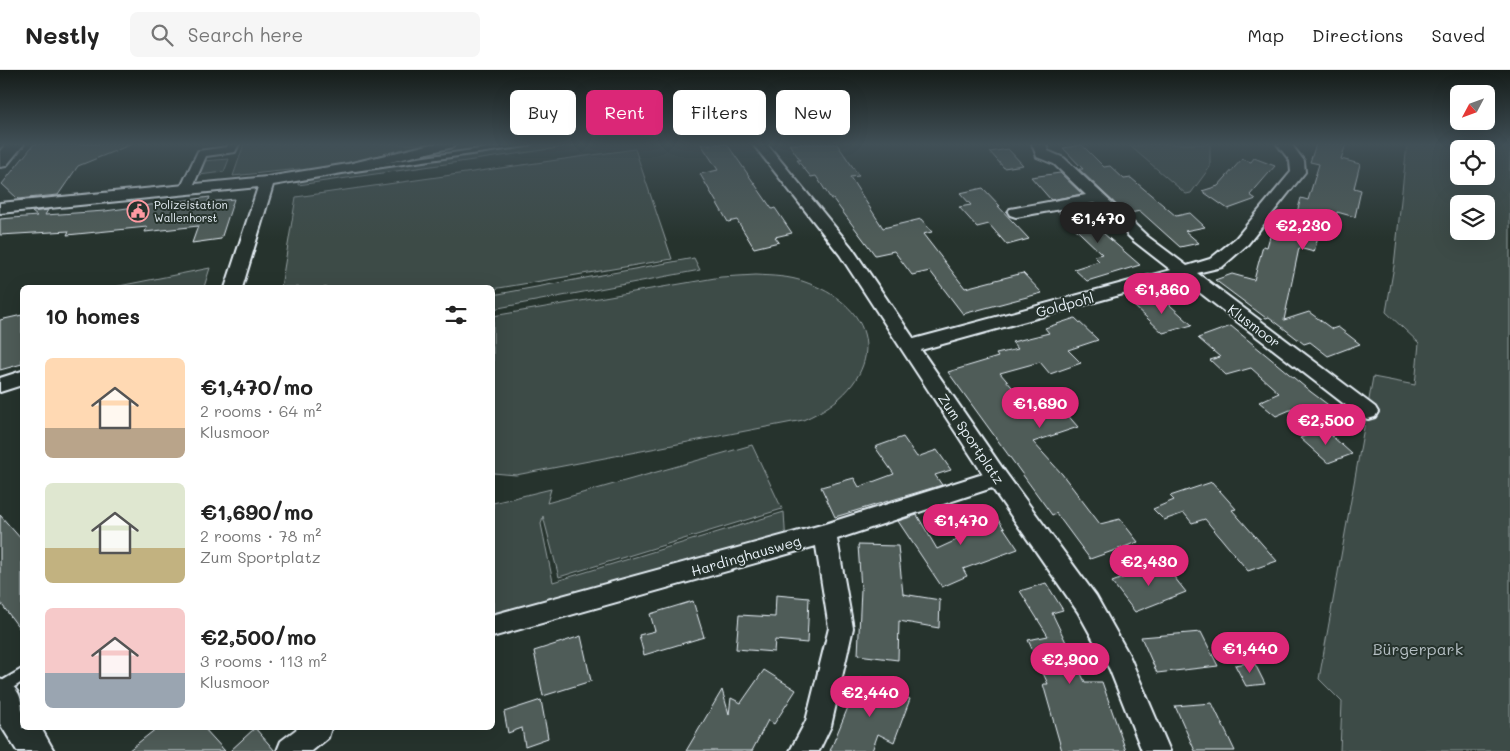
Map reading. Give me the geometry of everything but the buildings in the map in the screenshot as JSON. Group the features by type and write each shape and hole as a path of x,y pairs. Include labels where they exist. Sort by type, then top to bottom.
{"street":[{"path":"185,191 192,176"},
{"path":"0,208 185,191 267,182 303,176"},
{"name":"Zum Sportplatz","path":"785,176 846,252 997,478 1087,604 1120,664 1156,751"},
{"name":"Klusmoor","path":"1073,176 1141,239 1368,412"},
{"name":"Goldpohl","path":"908,347 1184,273 1216,262 1242,241 1295,176"},
{"path":"234,285 267,182"},
{"path":"1016,212 1096,198"},
{"path":"0,385 20,379"},
{"name":"Hardinghausweg","path":"495,625 825,534 997,478"},
{"path":"804,751 818,726 841,628 825,534"},
{"path":"0,695 20,725"},
{"path":"23,730 37,751"},
{"path":"291,751 316,730"}],"lane":[{"path":"267,182 310,176"},
{"path":"0,690 20,676"}],"green space":[{"path":"299,176 363,176 298,185"},
{"path":"446,176 644,176 672,259 495,289 495,285 281,285 296,197"},
{"path":"1165,176 1204,176 1191,193 1186,194"},
{"name":"Bürgerpark","path":"1404,176 1450,176 1450,185 1495,185 1495,176 1510,176 1510,751 1340,751 1342,702 1319,679 1373,377 1415,385 1419,343 1386,312 1394,266"},
{"path":"694,258 700,270 495,309 495,295"},
{"path":"210,268 205,285 124,285"},
{"path":"756,275 781,277 805,282 833,295 852,312 863,330 866,350 861,370 849,389 829,406 803,420 516,475 495,473 495,316 721,277"},
{"path":"752,445 782,509 559,577 543,516 541,524 553,582 784,512 786,545 495,625 495,503 551,489 547,503"}],"place":[{"name":"Polizeistation Wallenhorst","path":"138,211"}]}
